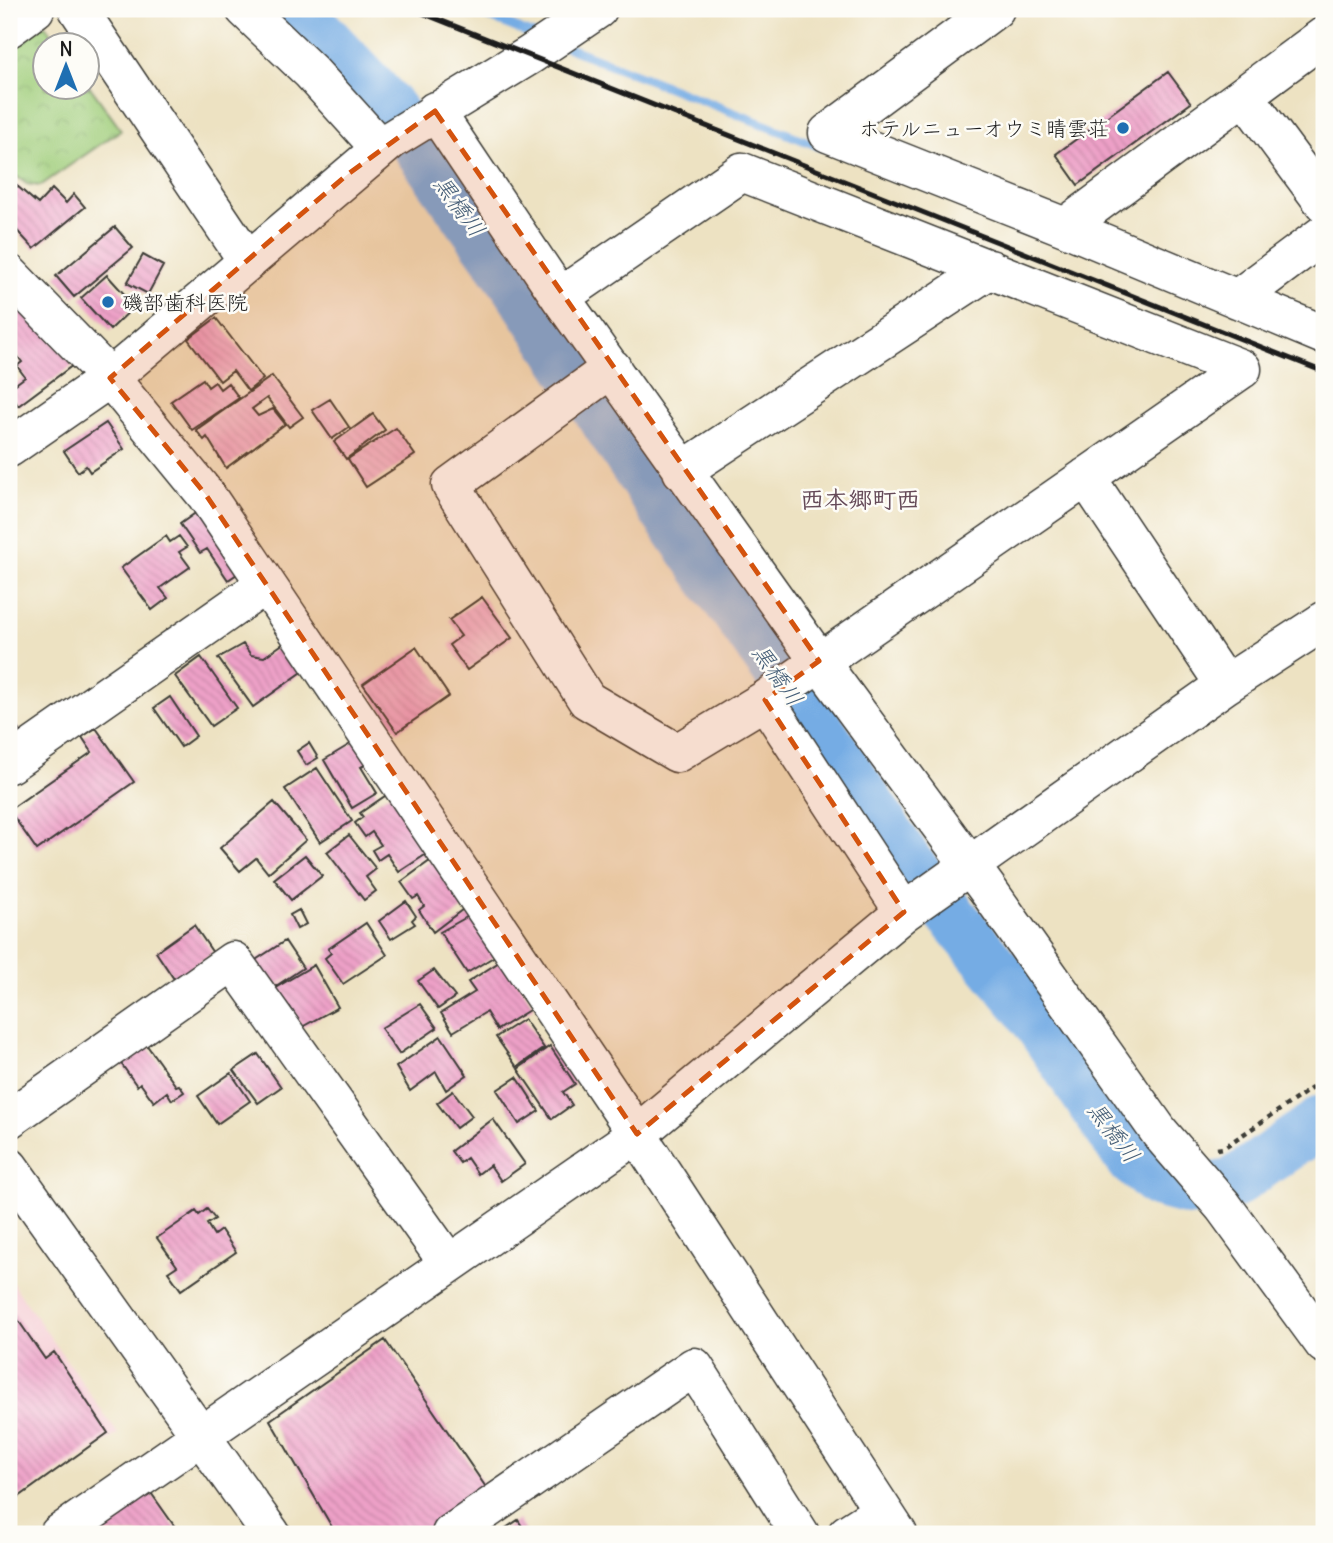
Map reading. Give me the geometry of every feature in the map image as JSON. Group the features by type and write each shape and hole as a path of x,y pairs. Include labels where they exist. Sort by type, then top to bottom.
{"street":[{"path":"9,28 35,9"},
{"path":"78,9 247,260"},
{"path":"245,9 311,72 407,130 560,297 819,661 969,867 989,890 1160,1133 1223,1206 1324,1344"},
{"path":"9,448 110,378 247,260 407,130 530,55 598,9"},
{"path":"973,15 828,133 1065,227 1324,335"},
{"path":"1065,227 1324,36"},
{"path":"1244,95 1324,203"},
{"path":"560,297 742,172 1241,369 765,699 677,753 587,700 451,485 612,368"},
{"path":"1237,299 1324,234"},
{"path":"682,471 990,269"},
{"path":"9,274 110,378 206,495 637,1134 891,1522 847,1534"},
{"path":"1086,478 1225,685"},
{"path":"9,764 265,585"},
{"path":"59,1534 637,1134 904,912 1225,685 1324,621"},
{"path":"765,699 904,912"},
{"path":"9,1119 233,961 449,1264"},
{"path":"9,1167 271,1534"},
{"path":"451,1534 694,1367 800,1534"}],"path":[{"path":"1185,1159 1223,1148 1324,1080"}],"highlighted area":[{"path":"435,111 819,661 765,700 904,912 637,1134 206,495 110,378 348,174"}],"shaded area":[{"path":"9,1278 118,1434 9,1504"}],"green space":[{"path":"45,25 50,32 32,32 32,102 101,102 121,130 40,186 27,184 9,171 9,41"}],"building":[{"name":"ホテルニューオウミ晴雲荘","path":"1168,72 1191,103 1078,185 1056,154"},
{"path":"9,179 38,204 52,189 66,203 74,194 85,207 34,249 9,222"},
{"path":"115,227 133,248 74,297 56,276"},
{"path":"143,255 163,266 148,294 127,283"},
{"name":"磯部歯科医院","path":"107,275 135,306 110,330 81,298"},
{"path":"9,287 73,365 18,406 9,389 25,377 17,366 22,362 9,345"},
{"path":"216,318 263,379 248,391 233,371 220,381 188,339"},
{"path":"272,376 303,417 289,427 267,398 252,409 258,416 273,409 285,424 226,468 207,437 204,440 196,430"},
{"path":"203,379 208,387 215,382 220,389 228,383 239,398 192,430 171,401"},
{"path":"330,399 349,427 332,439 312,410"},
{"path":"373,414 385,430 346,459 334,442"},
{"path":"106,423 124,449 90,472 86,466 78,472 64,451"},
{"path":"396,428 415,455 366,487 348,459"},
{"path":"204,507 246,568 228,580 207,549 200,553 180,524"},
{"path":"166,536 170,542 179,536 187,547 179,552 190,567 160,588 168,598 152,610 121,568"},
{"path":"482,597 512,638 467,670 449,645 461,636 449,620"},
{"path":"284,643 305,670 253,707 218,658 243,644 251,655 264,657"},
{"path":"416,647 449,696 397,732 363,684"},
{"path":"201,657 237,708 211,726 175,676"},
{"path":"170,697 196,736 181,747 154,708"},
{"path":"9,716 20,732 9,740"},
{"path":"96,728 134,782 37,850 9,810 92,752 82,737"},
{"path":"357,740 371,762 361,767 377,793 352,808 324,760"},
{"path":"309,743 318,758 306,765 297,751"},
{"path":"317,768 352,821 320,842 285,789"},
{"path":"391,792 431,851 399,872 387,854 378,860 372,850 381,845 372,832 365,837 355,823 363,817 360,813"},
{"path":"274,802 306,840 268,873 256,858 240,871 220,848"},
{"path":"349,835 376,869 366,877 376,891 364,900 327,852"},
{"path":"305,855 322,876 291,900 274,879"},
{"path":"434,858 467,906 433,932 419,910 424,906 418,896 413,899 401,882"},
{"path":"406,901 416,916 412,920 415,924 391,939 379,921"},
{"path":"299,910 306,924 297,929 290,915"},
{"path":"474,913 500,953 467,973 440,932"},
{"path":"366,923 387,955 343,984 325,958 331,953 328,949"},
{"path":"194,925 213,953 174,979 156,952"},
{"path":"285,941 303,968 270,990 251,963"},
{"path":"504,959 534,1007 497,1030 486,1012 453,1032 441,1013 475,992 468,982"},
{"path":"314,965 338,1007 302,1027 290,1007 284,1010 272,990"},
{"path":"434,970 455,997 438,1009 418,981"},
{"path":"420,1004 437,1028 399,1054 381,1028"},
{"path":"524,1019 544,1048 517,1067 496,1037"},
{"path":"441,1036 467,1075 446,1090 436,1072 410,1091 396,1067"},
{"path":"146,1044 176,1086 179,1085 184,1092 172,1100 167,1092 154,1102 140,1083 137,1086 120,1062"},
{"path":"550,1046 575,1084 563,1092 572,1105 552,1119 518,1069"},
{"path":"258,1054 281,1087 258,1103 234,1070"},
{"path":"231,1073 250,1101 217,1124 198,1096"},
{"path":"517,1077 539,1111 519,1124 497,1090"},
{"path":"453,1091 472,1116 456,1128 437,1103"},
{"path":"493,1119 525,1164 501,1181 490,1165 478,1174 467,1158 460,1163 451,1151"},
{"path":"207,1209 215,1219 207,1224 214,1235 221,1230 236,1252 181,1290 168,1272 177,1266 157,1238 196,1211 199,1215"},
{"path":"9,1307 45,1359 54,1352 108,1433 9,1504"},
{"path":"385,1340 494,1499 440,1534 336,1534 270,1420"},
{"path":"149,1490 180,1534 85,1534"},
{"path":"518,1520 527,1534 497,1534"}],"waterway":[{"name":"黒橋川","path":"297,9 389,107 515,283 664,510 830,745 908,863 1028,1008 1129,1158 1158,1182 1192,1191 1232,1184 1324,1120"},
{"path":"470,9 538,37"},
{"path":"564,46 821,147"}],"railway":[{"path":"412,9 1324,372"}],"place":[{"name":"ホテルニューオウミ晴雲荘","path":"1123,128"},
{"name":"磯部歯科医院","path":"108,302"}],"district":[{"name":"西本郷町西","path":"860,499"}]}
